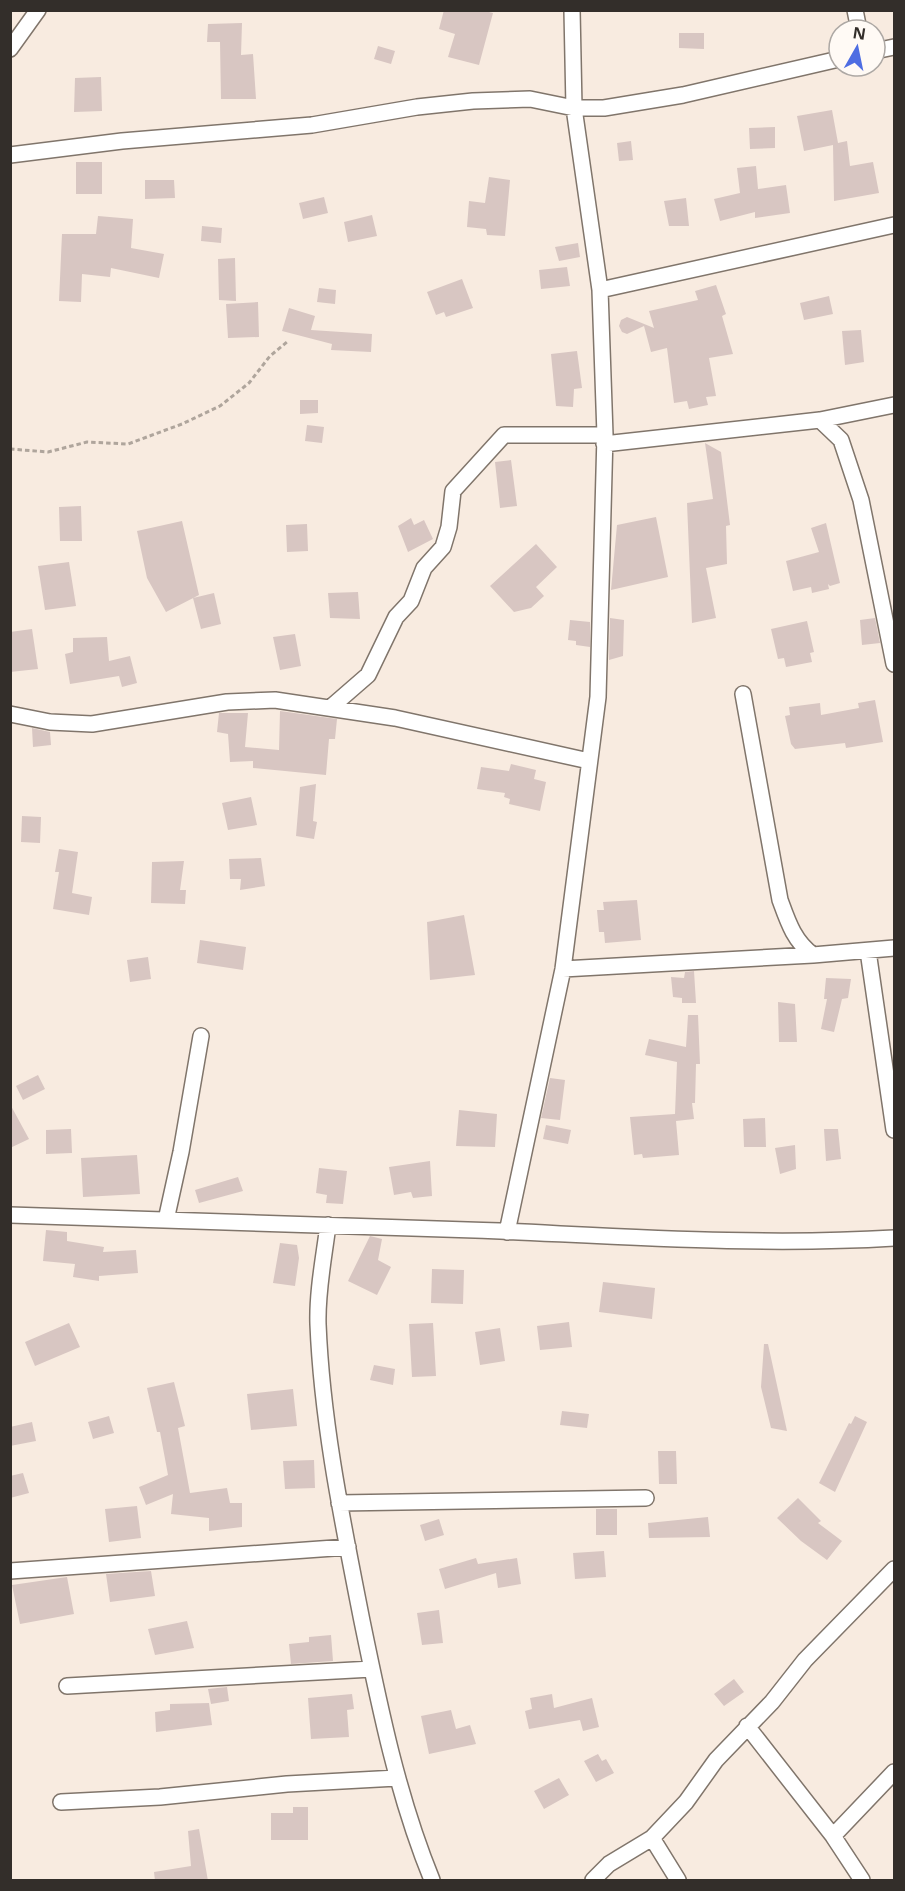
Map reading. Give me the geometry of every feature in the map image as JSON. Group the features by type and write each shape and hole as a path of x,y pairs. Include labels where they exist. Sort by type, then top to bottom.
{"street":[{"path":"10,49 38,10"},
{"path":"507,1232 563,969 598,697 604,440 600,290 574,108 572,10"},
{"path":"10,155 122,141 312,125 473,100 530,99 574,108 604,108 647,103 827,62"},
{"path":"600,290 894,225"},
{"path":"330,708 368,675 396,617 411,601 424,568 442,547 449,527 453,491 504,435 604,440 820,420 894,405"},
{"path":"820,420 841,440 861,500 894,664"},
{"path":"743,694 780,900 790,927 801,946 813,955"},
{"path":"10,714 50,722 93,724 227,702 275,700 395,718 589,761"},
{"path":"563,969 813,955 894,948"},
{"path":"867,951 894,1130"},
{"path":"166,1220 181,1152 201,1036"},
{"path":"10,1215 328,1224 814,1243 894,1238"},
{"path":"328,1224 318,1322 322,1378 339,1503 372,1669 397,1778 413,1834 432,1881"},
{"path":"339,1503 646,1498"},
{"path":"10,1570 348,1547"},
{"path":"593,1881 609,1864 652,1838 686,1802 716,1760 772,1702 805,1660 894,1569"},
{"path":"67,1686 372,1669"},
{"path":"747,1726 833,1836 862,1881"},
{"path":"833,1836 894,1772"},
{"path":"61,1802 160,1797 287,1784 397,1778"},
{"path":"652,1838 678,1881"}],"path":[{"path":"10,449 48,452 87,442 128,444 182,424 220,406 249,383 270,356 287,342"}],"building":[{"path":"444,10 481,10 493,13 479,65 448,57 455,34 439,29"},
{"path":"242,23 241,55 253,54 256,99 221,99 220,42 207,42 208,24"},
{"path":"679,33 704,33 704,49 679,48"},
{"path":"378,46 395,51 391,64 374,59"},
{"path":"101,77 102,111 74,112 75,78"},
{"path":"832,110 838,143 847,141 850,166 873,162 879,193 834,201 833,145 804,151 797,116"},
{"path":"775,127 775,148 750,149 749,128"},
{"path":"631,141 633,160 619,161 617,143"},
{"path":"76,162 102,162 102,194 76,194"},
{"path":"756,166 758,189 786,185 790,213 755,218 755,212 720,221 714,199 740,193 737,168"},
{"path":"489,177 510,180 505,236 487,235 486,229 467,227 469,201 485,203"},
{"path":"145,180 174,180 175,198 145,199"},
{"path":"324,197 328,213 303,219 299,203"},
{"path":"686,198 689,226 669,226 664,201"},
{"path":"372,215 377,236 348,242 344,222"},
{"path":"98,216 133,219 131,248 164,254 159,278 111,268 110,277 82,274 81,302 59,301 62,234 96,234"},
{"path":"202,226 222,228 221,243 201,241"},
{"path":"578,243 580,257 559,261 555,247"},
{"path":"235,258 236,301 219,300 218,259"},
{"path":"567,267 570,286 541,289 539,270"},
{"path":"462,279 473,308 446,317 444,312 436,315 427,292"},
{"path":"716,285 726,314 722,316 733,354 709,358 716,396 706,397 708,405 689,409 687,401 674,403 667,348 651,352 644,326 627,334 622,332 619,326 621,320 627,317 654,328 649,311 698,300 695,291"},
{"path":"319,288 336,290 335,304 317,302"},
{"path":"829,296 833,314 804,320 800,303"},
{"path":"258,302 259,337 228,338 226,304"},
{"path":"289,308 315,316 311,330 372,334 371,352 331,350 332,344 282,331"},
{"path":"861,330 864,362 845,365 842,331"},
{"path":"577,351 582,388 574,389 573,407 556,406 551,354"},
{"path":"300,400 318,400 318,413 300,414"},
{"path":"307,425 324,427 322,443 305,441"},
{"path":"705,443 721,452 730,525 726,526 727,564 706,568 716,618 692,623 687,503 713,499"},
{"path":"511,460 517,506 500,508 495,462"},
{"path":"81,506 82,541 60,541 59,507"},
{"path":"656,517 668,577 611,590 617,525"},
{"path":"411,518 414,525 424,520 433,539 408,552 398,526"},
{"path":"182,521 199,595 166,612 147,578 137,531"},
{"path":"826,523 840,583 830,586 828,584 829,589 812,593 811,587 793,591 786,561 819,552 811,528"},
{"path":"307,524 308,551 287,552 286,525"},
{"path":"536,544 557,567 536,587 544,596 531,608 514,612 490,586"},
{"path":"69,562 76,606 45,610 38,566"},
{"path":"358,592 360,619 330,618 328,593"},
{"path":"214,593 221,624 201,629 193,598"},
{"path":"610,618 624,620 623,656 609,660"},
{"path":"875,618 880,643 862,645 860,620"},
{"path":"570,620 590,622 590,647 576,645 576,641 568,640"},
{"path":"807,621 814,652 810,653 812,662 786,667 784,658 778,659 771,629"},
{"path":"32,629 38,669 10,672 10,632"},
{"path":"295,634 301,666 280,670 273,637"},
{"path":"107,637 109,661 130,656 137,683 122,687 119,676 70,684 65,654 73,652 73,638"},
{"path":"875,700 883,742 846,748 845,743 795,749 791,744 785,716 790,715 789,707 820,703 821,715 859,708 858,703"},
{"path":"280,711 337,719 335,739 329,739 326,775 253,768 253,761 230,762 228,734 217,732 219,713 248,713 245,747 279,750"},
{"path":"32,728 50,732 51,745 33,747"},
{"path":"511,764 536,770 534,779 546,782 540,811 509,804 510,799 504,797 505,793 477,789 481,767 509,771"},
{"path":"316,784 313,821 317,822 314,839 296,836 300,787"},
{"path":"251,797 257,825 228,830 222,803"},
{"path":"22,816 41,817 40,843 21,842"},
{"path":"59,849 78,852 72,893 92,897 89,915 53,909 59,872 55,872"},
{"path":"261,858 265,886 240,890 241,879 230,879 229,859"},
{"path":"184,861 180,890 186,890 185,904 151,903 152,862"},
{"path":"637,900 641,940 605,943 604,932 599,932 597,910 604,910 603,902"},
{"path":"464,915 475,975 430,980 427,922"},
{"path":"200,940 246,947 243,970 197,963"},
{"path":"148,957 151,979 130,982 127,960"},
{"path":"694,971 696,1003 682,1003 682,998 673,997 671,977 684,978 685,972"},
{"path":"826,978 851,979 848,998 842,999 834,1032 821,1029 827,999 824,999"},
{"path":"778,1002 795,1004 797,1042 779,1042"},
{"path":"688,1015 698,1015 700,1064 696,1064 695,1103 692,1103 694,1119 676,1121 679,1155 643,1158 642,1154 634,1155 630,1117 675,1114 677,1062 645,1055 649,1039 686,1047"},
{"path":"38,1075 45,1089 23,1100 16,1086"},
{"path":"550,1078 565,1080 560,1120 541,1118"},
{"path":"10,1104 29,1139 10,1148"},
{"path":"459,1110 497,1114 495,1147 456,1146"},
{"path":"765,1118 766,1147 744,1147 743,1119"},
{"path":"546,1125 571,1130 568,1144 543,1139"},
{"path":"71,1129 72,1153 46,1154 46,1130"},
{"path":"824,1129 838,1129 841,1159 826,1161"},
{"path":"795,1145 796,1169 780,1174 775,1148"},
{"path":"137,1155 140,1194 83,1197 81,1158"},
{"path":"430,1161 432,1196 413,1198 411,1192 394,1195 389,1167"},
{"path":"319,1168 347,1171 343,1204 326,1203 327,1195 316,1193"},
{"path":"238,1177 243,1191 199,1203 195,1190"},
{"path":"46,1230 67,1232 67,1241 104,1247 103,1252 136,1250 138,1273 99,1276 99,1281 73,1277 75,1264 43,1261"},
{"path":"370,1236 382,1239 378,1260 391,1267 377,1295 348,1281"},
{"path":"280,1243 297,1245 299,1258 295,1286 273,1283"},
{"path":"432,1269 464,1270 463,1304 431,1303"},
{"path":"603,1282 655,1288 652,1319 599,1312"},
{"path":"569,1322 572,1347 540,1350 537,1326"},
{"path":"69,1323 80,1347 35,1366 25,1342"},
{"path":"433,1323 436,1376 412,1377 409,1324"},
{"path":"500,1328 505,1361 480,1365 475,1332"},
{"path":"764,1344 768,1344 787,1431 771,1428 761,1387"},
{"path":"374,1365 395,1369 393,1385 370,1380"},
{"path":"174,1382 185,1426 178,1428 190,1493 227,1488 230,1503 242,1503 242,1527 209,1531 209,1518 171,1514 173,1494 146,1505 139,1487 168,1475 160,1432 157,1432 147,1388"},
{"path":"293,1389 297,1426 251,1430 247,1394"},
{"path":"562,1411 589,1414 587,1428 560,1425"},
{"path":"109,1416 114,1433 93,1439 88,1422"},
{"path":"855,1416 867,1422 835,1492 819,1483 849,1423 851,1424"},
{"path":"32,1422 36,1441 10,1446 10,1427"},
{"path":"658,1451 676,1451 677,1484 659,1484"},
{"path":"314,1460 315,1488 285,1489 283,1461"},
{"path":"23,1473 29,1493 10,1498 10,1476"},
{"path":"798,1498 821,1521 818,1523 842,1541 827,1560 801,1541 777,1518"},
{"path":"137,1506 141,1538 109,1542 105,1509"},
{"path":"596,1509 617,1509 617,1535 596,1535"},
{"path":"708,1517 710,1537 649,1538 648,1523"},
{"path":"439,1519 444,1535 425,1541 420,1525"},
{"path":"604,1551 606,1577 575,1579 573,1553"},
{"path":"476,1558 478,1564 517,1558 521,1584 498,1588 496,1573 445,1589 439,1569"},
{"path":"151,1571 155,1596 110,1602 106,1574"},
{"path":"67,1577 74,1614 20,1624 12,1585"},
{"path":"439,1610 443,1643 422,1645 417,1613"},
{"path":"187,1621 194,1648 155,1655 148,1629"},
{"path":"331,1635 333,1661 291,1664 289,1644 309,1642 309,1637"},
{"path":"734,1679 744,1692 724,1706 714,1694"},
{"path":"227,1687 229,1701 211,1704 208,1689"},
{"path":"352,1694 354,1709 347,1710 349,1737 311,1739 308,1698"},
{"path":"552,1694 554,1708 592,1698 599,1727 583,1731 580,1720 529,1729 525,1711 532,1709 530,1698"},
{"path":"209,1703 212,1725 156,1732 155,1712 170,1710 170,1704"},
{"path":"451,1710 456,1729 470,1725 476,1744 429,1754 421,1716"},
{"path":"598,1754 602,1761 606,1759 614,1773 596,1782 584,1761"},
{"path":"559,1778 569,1795 544,1809 534,1791"},
{"path":"293,1807 308,1807 308,1840 271,1840 271,1813 293,1813"},
{"path":"199,1829 208,1881 155,1881 154,1872 191,1866 188,1831"}]}
